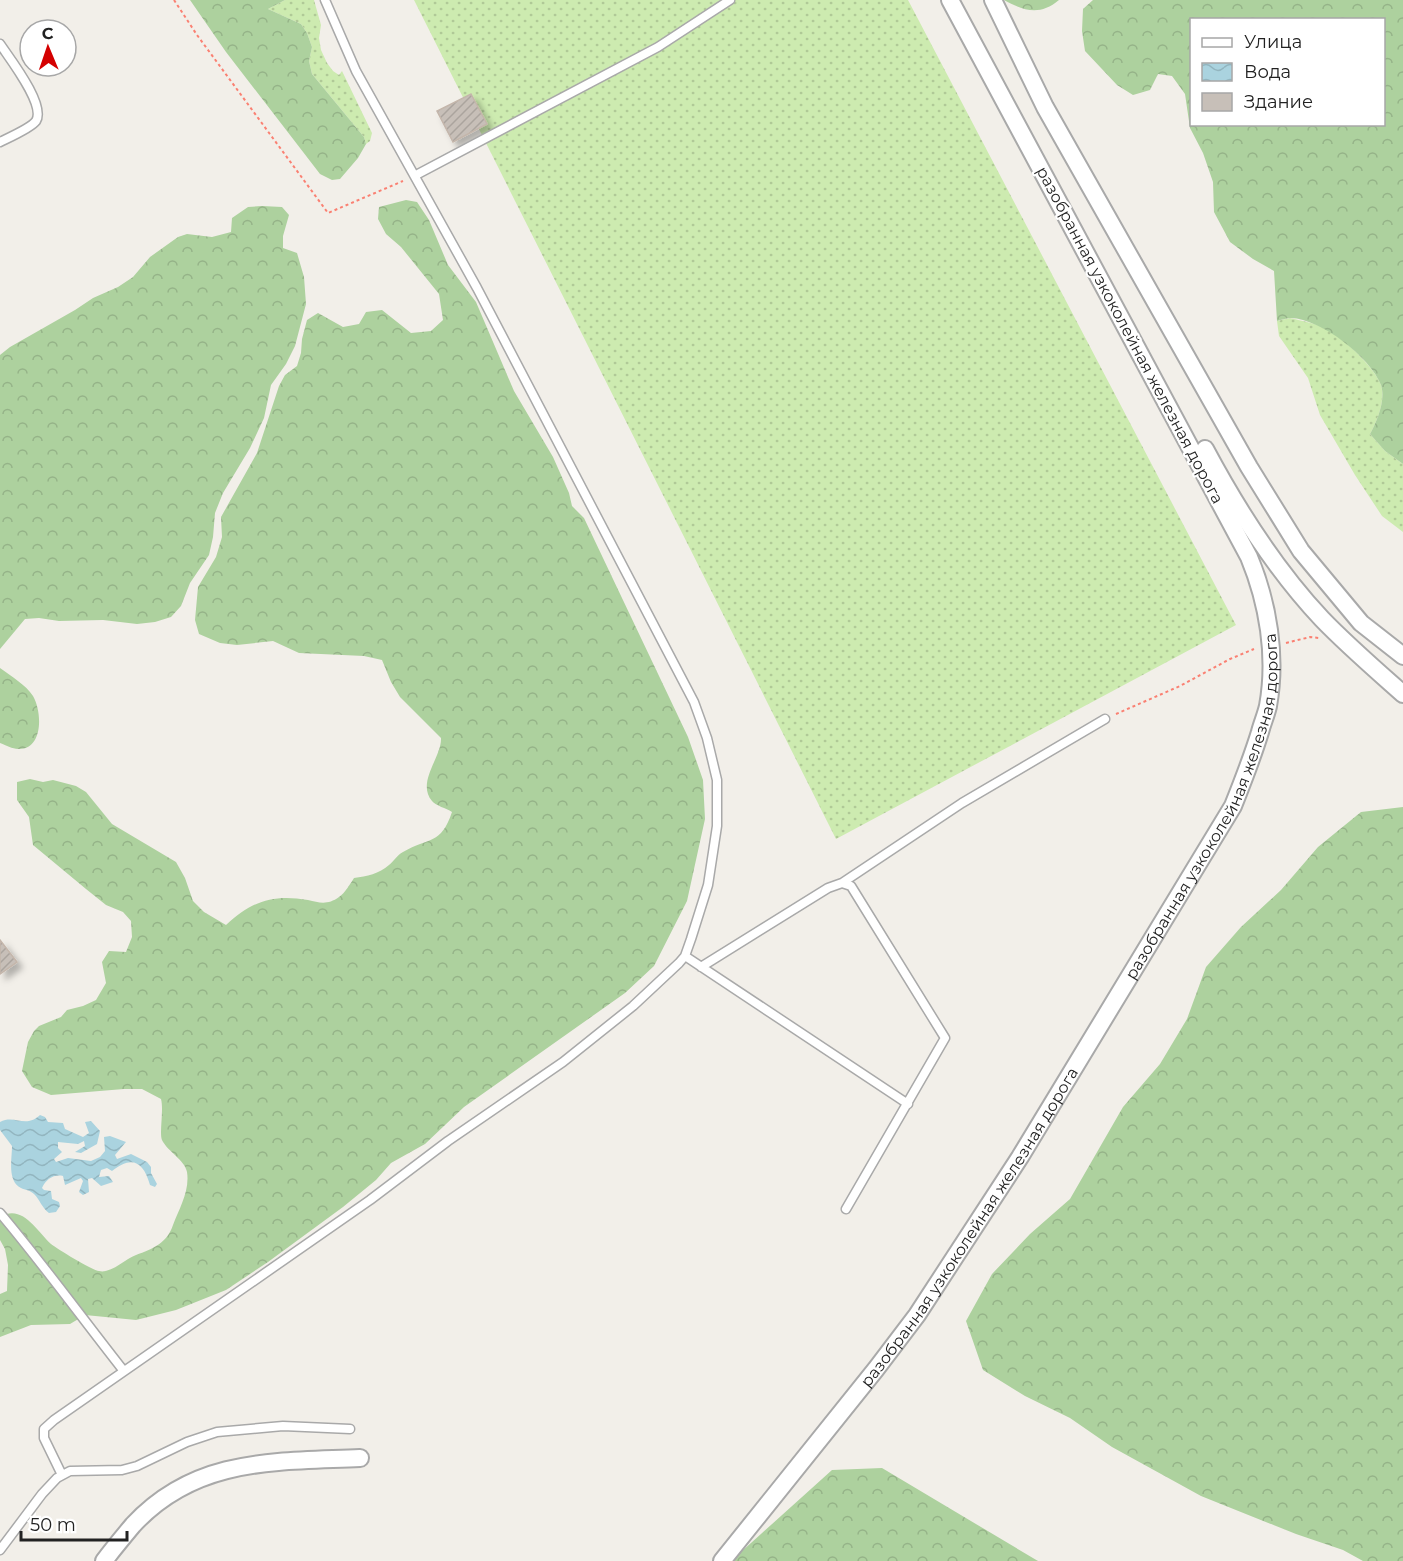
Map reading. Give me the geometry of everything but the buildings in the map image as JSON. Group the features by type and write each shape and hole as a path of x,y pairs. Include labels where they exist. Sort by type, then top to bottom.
{"street":[{"name":"разобранная узкоколейная железная дорога","path":"722,1561 876,1369 930,1296 1014,1166 1233,806 1249,767 1268,706 1270,674 1267,613 1260,583 1249,557 950,0"},
{"path":"963,0 1221,479 1258,539 1307,601 1337,634 1403,694"},
{"path":"993,0 1045,107 1249,467 1295,542 1361,623 1403,656"},
{"path":"104,1561 134,1524 148,1511 183,1486 202,1477 244,1466 360,1458"}],"lane":[{"path":"62,1475 44,1438 44,1429 123,1370 370,1200 448,1141 563,1062 633,1006 685,956 708,885 717,825 717,780 707,738 694,702 477,288 356,71 325,0"},
{"path":"416,175 658,47 730,0"},
{"path":"0,44 35,99 39,113 35,123 0,142"},
{"path":"701,967 828,888 842,883 971,798 1106,719"},
{"path":"842,883 852,886 945,1038 846,1209"},
{"path":"685,956 908,1104"},
{"path":"0,1213 33,1252 123,1370"},
{"path":"0,1550 42,1494 62,1475 70,1471 122,1470 137,1466 188,1442 217,1432 283,1426 350,1429"}],"path":[{"path":"174,0 197,35 328,213 416,175"},
{"path":"1106,719 1255,649 1337,634"}],"green space":[{"path":"190,0 285,0 268,9 301,24 312,47 309,61 312,74 364,137 366,144 358,158 340,179 332,180 320,174 226,52"},
{"path":"285,0 314,0 321,25 319,38 321,50 333,71 339,75 342,71 372,133 370,141 366,144 364,137 312,74 309,61 312,47 301,24 268,9"},
{"path":"414,0 908,0 1236,625 836,839"},
{"path":"1004,0 1059,0 1045,8 1032,10 1018,7"},
{"path":"1093,0 1403,0 1403,464 1385,451 1370,434 1380,410 1382,391 1381,385 1367,363 1343,341 1316,325 1291,318 1277,321 1274,271 1230,242 1214,212 1213,182 1203,153 1190,128 1185,94 1172,76 1158,74 1150,90 1133,95 1117,85 1085,51 1082,31 1083,9"},
{"path":"406,200 417,202 429,220 448,265 476,302 514,391 553,457 569,493 572,506 584,518 688,737 703,780 705,819 687,901 654,966 625,993 464,1107 425,1144 391,1163 376,1180 343,1207 226,1290 176,1310 136,1320 85,1315 70,1324 31,1325 0,1337 0,1294 7,1291 8,1265 5,1249 0,1240 0,1217 15,1213 22,1216 51,1244 95,1270 104,1271 154,1248 163,1241 181,1206 188,1179 186,1168 162,1140 161,1099 142,1089 51,1095 32,1087 22,1071 28,1042 34,1031 39,1026 61,1017 67,1010 96,1000 106,983 102,962 109,951 126,952 132,937 131,921 123,912 106,905 33,845 29,817 17,800 17,782 30,779 43,782 53,780 76,786 86,792 112,824 176,862 185,878 193,901 204,912 226,925 245,910 264,901 295,898 324,903 335,900 354,878 381,871 401,853 439,835 448,823 452,812 434,803 428,794 428,778 441,738 400,697 382,660 364,656 299,653 273,641 237,645 220,643 199,634 195,620 198,587 216,557 222,537 221,517 257,453 279,386 285,375 297,366 307,320 318,313 343,327 359,324 366,312 382,310 411,333 431,331 443,320 439,294 401,247 386,234 378,219 379,207"},
{"path":"248,207 282,207 289,215 283,236 283,248 297,253 304,277 306,304 295,346 271,385 264,418 250,448 223,493 215,513 209,555 190,583 181,606 171,617 137,624 103,620 25,619 0,649 0,355 93,298 118,287 133,277 150,257 178,237 187,234 212,237 231,232 232,218"},
{"path":"1290,318 1318,325 1333,333 1357,353 1377,377 1381,385 1382,404 1370,434 1385,451 1403,464 1403,532 1382,516 1320,415 1308,378 1279,336 1277,321"},
{"path":"0,668 26,688 36,703 39,720 37,737 26,748 16,749 0,743"},
{"path":"1403,807 1403,1561 1363,1561 1343,1550 1201,1496 1112,1447 1070,1418 1025,1396 983,1370 966,1321 992,1274 1030,1234 1070,1199 1123,1107 1160,1064 1187,1019 1206,967 1241,927 1281,890 1318,847 1361,812"},
{"path":"882,1468 1038,1561 731,1561 832,1470"}],"water":[{"path":"40,1115 48,1122 63,1123 65,1129 83,1137 89,1133 85,1122 91,1121 100,1131 97,1144 81,1153 75,1152 85,1146 84,1141 78,1144 58,1142 58,1148 62,1152 54,1159 56,1162 68,1158 91,1161 100,1157 105,1151 104,1137 110,1136 126,1142 115,1155 117,1159 131,1154 147,1162 157,1184 155,1187 150,1185 144,1170 131,1162 112,1171 107,1168 101,1170 99,1177 109,1176 113,1182 101,1186 92,1178 88,1179 89,1192 83,1195 79,1192 83,1181 81,1178 65,1185 63,1176 53,1177 42,1188 51,1191 52,1199 59,1202 60,1206 56,1212 49,1213 34,1194 21,1188 14,1180 11,1169 12,1146 0,1130 0,1122 5,1120 30,1121"}]}
